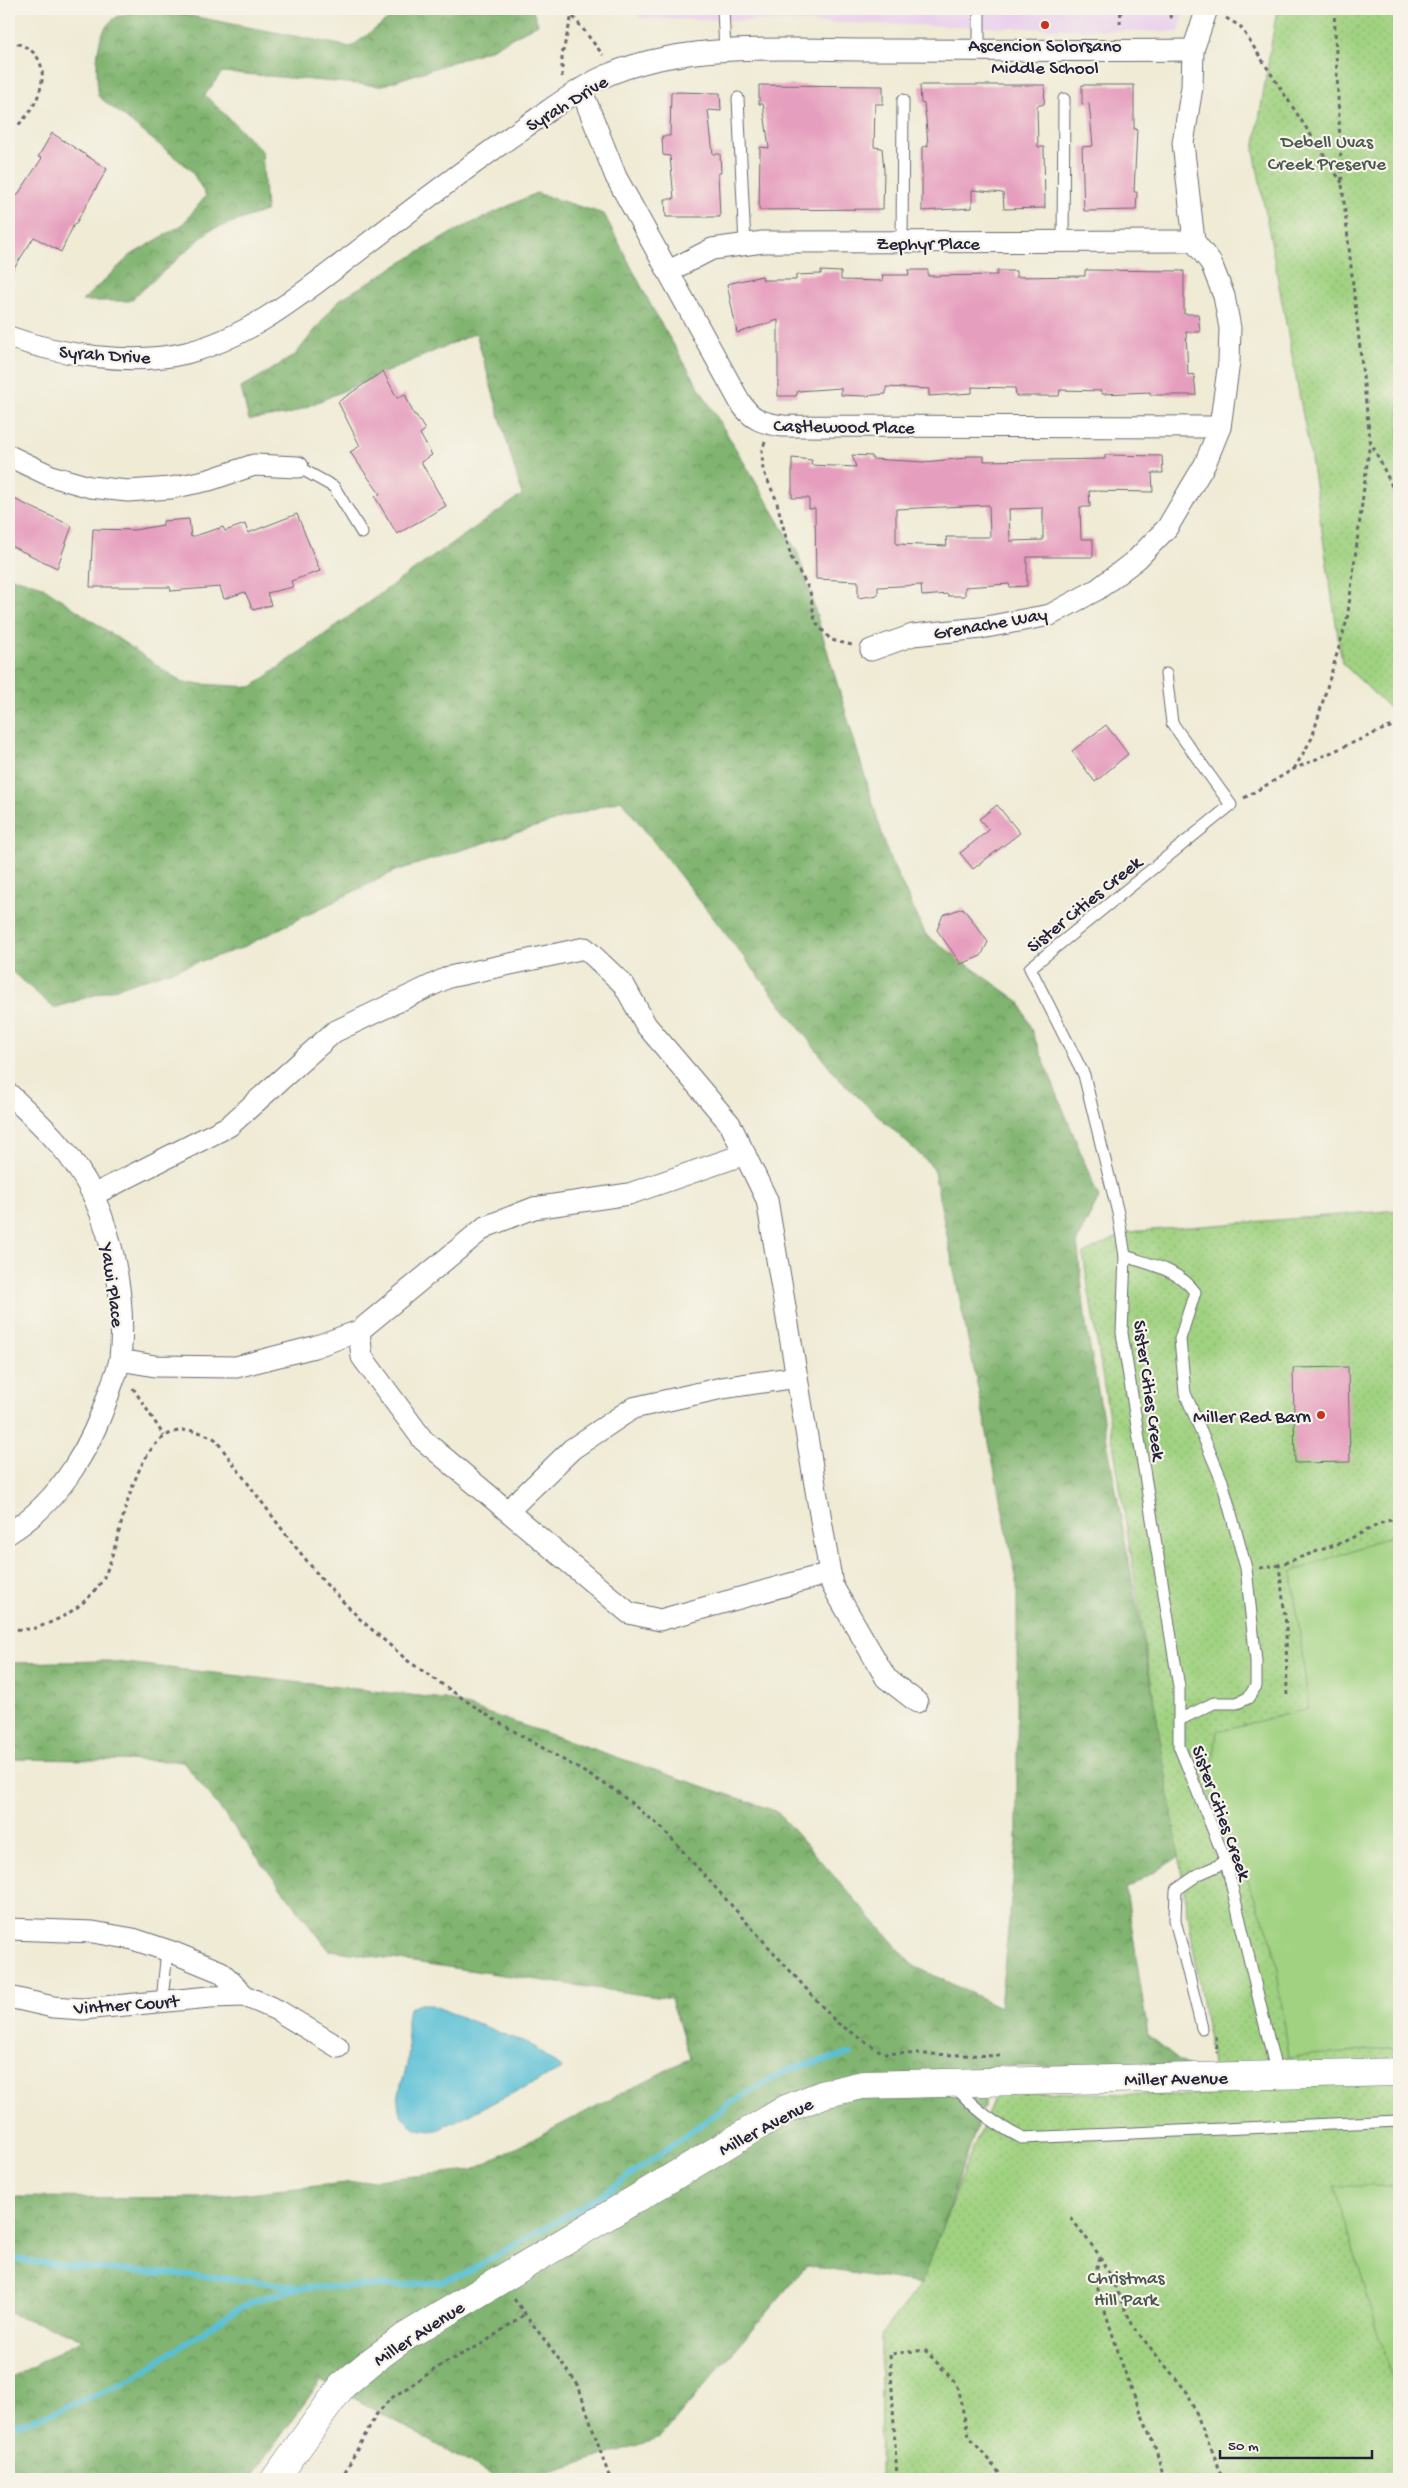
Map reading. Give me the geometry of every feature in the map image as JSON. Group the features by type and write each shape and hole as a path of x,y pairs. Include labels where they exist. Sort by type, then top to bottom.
{"street":[{"path":"1194,242 1183,143 1192,87 1193,50 1207,9"},
{"name":"Syrah Drive","path":"9,337 34,346 70,353 124,358 185,353 223,341 288,303 488,152 581,89 617,72 667,57 691,53 725,52 1193,50"},
{"name":"Castlewood Place","path":"581,89 616,177 740,402 749,416 762,424 1220,427"},
{"name":"Zephyr Place","path":"669,271 712,249 762,242 1194,242"},
{"name":"Grenache Way","path":"871,650 913,635 981,628 1050,614 1098,589 1137,559 1166,528 1204,464 1220,427 1230,362 1230,328 1224,296 1211,263 1194,242"},
{"path":"9,456 51,476 90,487 128,491 171,488 209,480 254,465 298,467"},
{"path":"93,1195 229,1126 334,1032 450,977 585,948 624,984 646,1025 730,1124 767,1200 832,1585 886,1678 917,1702"},
{"name":"Yawi Place","path":"9,1532 48,1502 70,1474 90,1442 106,1405 120,1360 121,1316 116,1274 107,1234 93,1195 75,1163 52,1134 13,1106"},
{"path":"120,1360 155,1366 236,1367 314,1347 359,1332 485,1226 534,1208 629,1194 745,1154"},
{"path":"359,1332 362,1357 423,1440 628,1613 660,1620 830,1573"},
{"path":"508,1511 572,1449 633,1408 722,1388 797,1377"},
{"name":"Vintner Court","path":"9,1929 93,1932 133,1939 167,1950 221,1972 245,1996 292,2018 338,2048"},
{"name":"Vintner Court","path":"9,1997 53,2007 82,2009 162,2001 245,1996"},
{"name":"Miller Avenue","path":"275,2479 342,2386 405,2337 786,2109 824,2094 862,2085 1399,2072"}],"lane":[{"path":"723,9 725,52"},
{"path":"979,9 979,50"},
{"path":"738,98 745,245"},
{"path":"1063,242 1064,99"},
{"path":"902,242 903,100"},
{"path":"298,467 334,487 362,533"},
{"path":"1166,674 1172,723 1232,805"},
{"name":"Sister Cities Creek","path":"1232,805 1030,968 1084,1075 1118,1213 1125,1256 1122,1333 1179,1687 1179,1746 1226,1862 1277,2076"},
{"path":"1125,1256 1177,1274 1186,1280 1194,1292 1180,1339 1185,1393 1222,1481 1246,1568 1256,1661 1256,1686 1248,1698 1237,1703 1214,1703 1179,1720"},
{"path":"1202,2028 1175,1920 1176,1890 1199,1874 1226,1862"},
{"path":"162,2001 167,1950"},
{"path":"952,2082 968,2101 997,2125 1022,2138 1399,2121"}],"path":[{"path":"561,102 562,55 572,15 571,9"},
{"path":"1120,24 1121,9"},
{"path":"1164,9 1172,18"},
{"path":"1294,769 1312,738 1347,620 1370,440 1342,184 1334,9"},
{"path":"572,15 589,39 617,72"},
{"path":"1226,18 1240,26 1342,184"},
{"path":"9,42 28,48 38,57 42,80 37,102 31,112 17,126"},
{"path":"770,424 762,452 763,470 776,499 791,557 810,591 815,622 831,640 871,650"},
{"path":"1370,440 1399,501"},
{"path":"1232,805 1294,769 1399,725"},
{"path":"133,1388 164,1436"},
{"path":"9,1628 34,1628 78,1609 103,1577 126,1508 147,1454 164,1436 186,1430 202,1432 215,1440 324,1582 361,1620 408,1661 493,1720 615,1790 662,1828 748,1921 836,2022 883,2053 1012,2056"},
{"path":"1287,1695 1286,1625 1279,1565 1343,1542 1386,1521 1399,1520"},
{"path":"1208,2053 1226,2052"},
{"path":"1071,2218 1100,2256 1134,2328 1187,2392 1224,2479"},
{"path":"1100,2256 1094,2278 1124,2370 1156,2450 1164,2479"},
{"path":"501,2280 578,2386 610,2479"},
{"path":"342,2479 376,2415 390,2399 443,2364 482,2344 525,2314"},
{"path":"897,2479 890,2354 925,2350 956,2383 968,2436 1004,2479"}],"shaded area":[{"name":"Ascencion Solorsano Middle School","path":"636,9 1184,9 1179,32 640,18"}],"green space":[{"path":"142,9 155,9 351,47 402,9 532,9 538,24 489,50 380,86 222,72 205,95 262,151 266,211 210,230 130,301 82,301 131,255 182,225 206,196 191,170 98,96 98,52 104,30 110,22 119,16"},
{"name":"Debell Uvas Creek Preserve","path":"1277,9 1399,9 1399,717 1342,663 1311,459 1254,150"},
{"path":"536,193 604,214 657,317 798,553 889,857 926,935 1020,1002 1099,1198 1077,1241 1086,1325 1182,1855 1126,1889 1148,2035 1188,2067 998,2066 922,2284 806,2266 660,2438 529,2479 499,2479 321,2380 250,2479 9,2479 9,2379 83,2339 9,2313 9,2197 199,2198 473,2170 690,2058 671,1999 329,1950 183,1761 9,1759 9,1663 107,1661 445,1699 776,1811 914,1966 1000,2007 1017,1841 1017,1581 933,1167 840,1080 621,800 395,871 239,949 54,1008 9,969 9,577 40,585 183,683 252,687 391,586 522,495 476,333 290,414 249,420 241,388 295,355 339,300 453,232"},
{"name":"Christmas Hill Park","path":"1399,1210 1399,2479 880,2479 881,2335 921,2284 969,2157 997,2091 1217,2096 1083,1254 1128,1232"},
{"path":"1399,1533 1399,2047 1289,2057 1273,1943 1210,1791 1217,1731 1309,1709 1292,1572"},
{"path":"1334,2186 1399,2186 1399,2400"}],"water":[{"path":"417,2004 429,2004 535,2047 562,2069 437,2130 425,2131 418,2129 408,2123 402,2116 398,2100 408,2058 407,2027 409,2008"}],"building":[{"path":"759,85 883,86 883,104 875,104 874,147 882,148 884,170 883,209 759,210 760,147 769,148 763,104 759,104"},
{"path":"920,85 1045,85 1044,104 1037,106 1038,147 1044,147 1045,208 1004,209 1003,193 972,190 972,208 922,211 922,147 928,146 926,119 924,104 921,103"},
{"path":"1082,85 1134,85 1134,129 1137,129 1134,192 1137,192 1136,210 1084,211 1082,147 1093,146 1089,103 1082,104"},
{"path":"671,92 720,93 721,111 708,110 713,154 720,154 721,173 718,173 720,217 666,217 665,199 674,199 670,156 663,155 662,136 670,136"},
{"path":"52,133 107,169 74,224 61,252 34,237 9,276 9,208 42,158 38,157"},
{"path":"908,270 928,270 928,276 997,275 997,271 1016,271 1016,277 1085,276 1085,270 1184,271 1184,314 1198,314 1200,332 1186,332 1188,375 1194,374 1196,395 1150,395 1150,392 1102,394 1102,391 1060,390 1059,396 1016,396 1015,388 972,387 972,393 929,396 929,389 886,387 886,394 865,396 841,395 841,388 798,391 796,396 778,396 778,320 737,333 727,284 762,276 763,280 796,280 796,275 821,274 821,271 841,272 841,280 883,281 882,275 909,275"},
{"path":"383,371 397,398 405,394 414,415 416,415 425,430 420,434 432,455 421,462 446,506 397,534 375,497 380,494 350,452 360,446 338,402"},
{"path":"852,455 872,456 872,459 924,462 966,458 966,456 984,456 984,461 1105,459 1105,455 1162,456 1163,473 1152,473 1153,492 1089,491 1090,507 1080,507 1081,539 1093,539 1093,557 1027,557 1027,586 1010,587 1009,584 965,587 965,596 948,596 948,594 922,596 921,585 878,587 878,595 858,598 858,581 816,579 815,508 809,509 809,498 792,498 792,458 812,460 811,465 856,467","holes":["989,505 990,537 946,537 947,546 896,544 896,509","1043,508 1043,540 1010,541 1009,509"]},
{"path":"14,499 72,526 57,568 9,545 9,510"},
{"path":"297,514 320,571 291,581 293,587 267,593 271,605 253,610 245,592 224,599 220,587 171,591 170,587 90,587 93,529 134,530 163,525 163,521 189,519 191,537 223,527 225,531 245,524 248,533"},
{"path":"1106,725 1128,754 1095,782 1072,751"},
{"path":"997,805 1020,833 973,869 960,853 989,830 979,819"},
{"path":"963,908 988,942 981,956 961,964 937,930 943,915"},
{"name":"Miller Red Barn","path":"1348,1367 1350,1462 1295,1463 1293,1368"}],"waterway":[{"path":"9,2427 52,2413 129,2381 231,2313 253,2301 298,2288 407,2285 439,2282 464,2274 605,2193 732,2102 792,2068 850,2054"},
{"path":"9,2258 80,2267 224,2278 296,2287"}],"place":[{"name":"Ascencion Solorsano Middle School","path":"1045,25"},
{"name":"Miller Red Barn","path":"1321,1415"}]}
